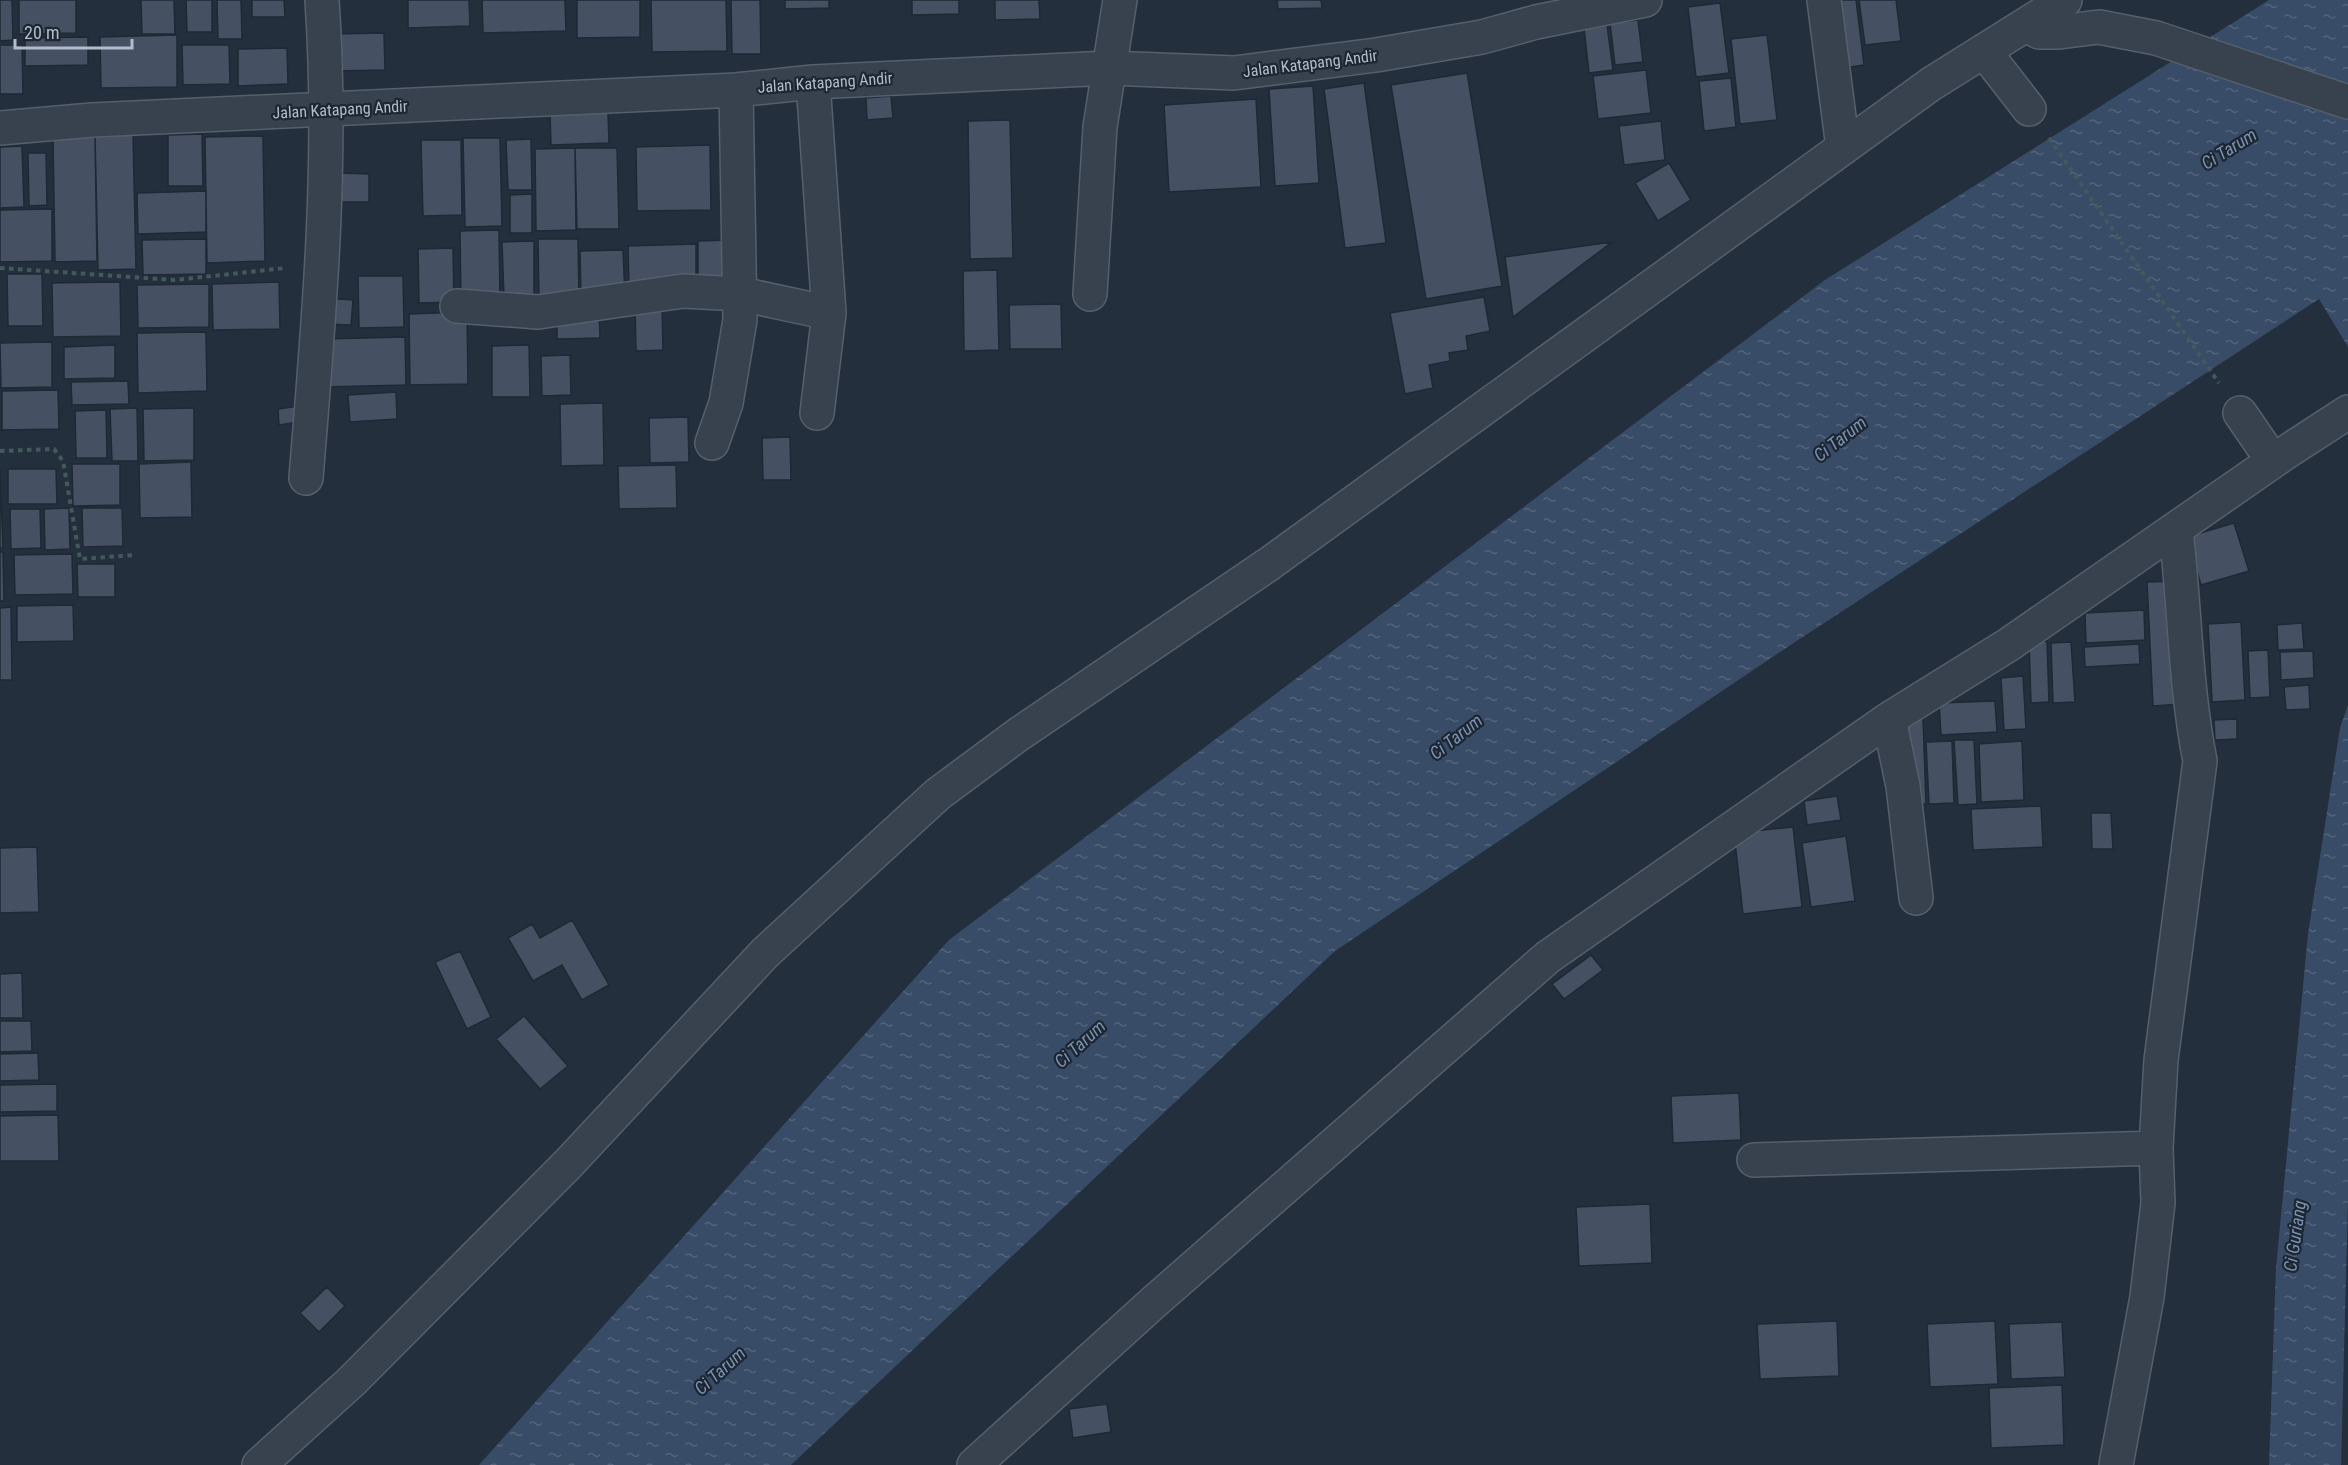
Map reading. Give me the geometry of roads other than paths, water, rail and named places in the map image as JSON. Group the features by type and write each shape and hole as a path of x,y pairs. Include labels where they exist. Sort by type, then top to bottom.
{"street":[{"path":"306,478 322,264 327,110 321,0"},
{"path":"1090,294 1100,128 1118,69 1120,0"},
{"name":"Jalan Katapang Andir","path":"0,128 92,120 736,90 813,82 1118,69 1234,72 1377,55 1482,37 1535,11 1645,0"},
{"path":"1824,0 1843,148"},
{"path":"259,1465 351,1382 559,1172 765,953 938,794 1202,607 1269,564 1931,84 2065,0"},
{"path":"2025,25 2039,32 2059,33 2105,14 2156,38 2348,102"},
{"path":"1984,51 2029,109"},
{"path":"813,82 829,313 817,413"},
{"path":"712,443 726,403 740,320 736,90"},
{"path":"457,306 538,312 683,291 741,294 829,313"},
{"path":"974,1465 1154,1302 1548,957 1889,719 2008,645 2176,531 2273,461 2348,412"},
{"path":"2240,413 2273,461"},
{"path":"2116,1465 2147,1297 2158,1203 2156,1148 2161,1060 2200,760 2191,718 2185,652 2184,597 2176,531"},
{"path":"1889,719 1903,786 1916,898"},
{"path":"1754,1160 2156,1148"}],"water":[{"name":"Ci Tarum","path":"2269,0 2348,0 2348,347 2319,299 1792,644 1335,951 791,1465 479,1465 949,940 1825,280"},
{"name":"Ci Guriang","path":"2348,705 2348,1199 2341,1465 2269,1465 2276,1268 2308,934 2340,728"}]}
